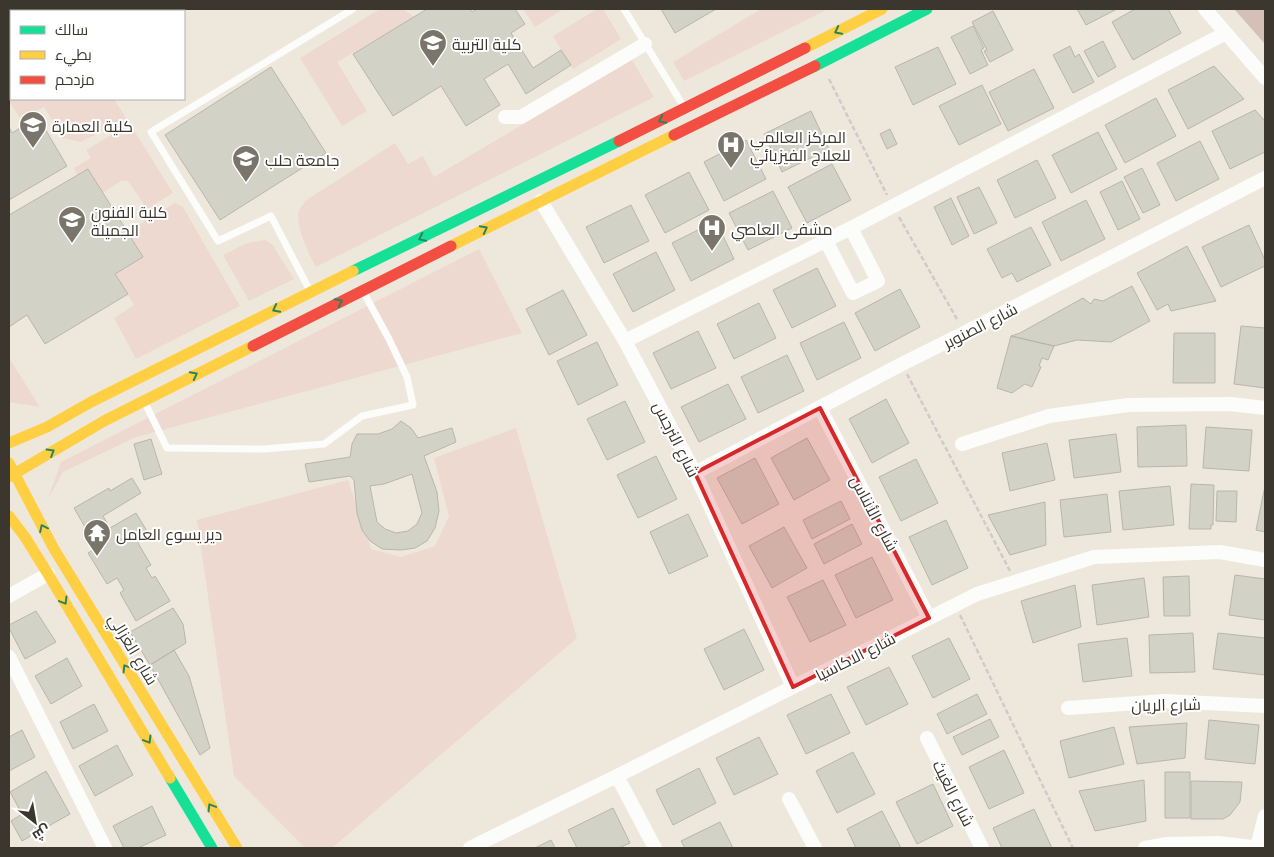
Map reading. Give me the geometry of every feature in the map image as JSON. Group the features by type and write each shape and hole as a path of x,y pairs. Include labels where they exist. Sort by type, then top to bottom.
{"main road":[{"path":"9,443 46,427 99,398 310,292 685,109 882,9"},
{"path":"11,471 143,401 927,9"},
{"name":"شارع الغزالي","path":"11,471 54,549 237,848"},
{"path":"9,516 25,537 48,574 212,848"}],"street":[{"path":"1205,9 1265,78"},
{"path":"625,341 852,228 1226,33"},
{"path":"505,117 520,117 645,44"},
{"name":"شارع الصنوبر","path":"695,473 902,364 964,334 1265,178"},
{"name":"شارع النرجس","path":"542,201 625,341 695,473 793,687"},
{"path":"826,241 853,294 878,281 852,228"},
{"path":"962,444 1048,416 1128,405 1230,404 1265,408"},
{"name":"شارع الأنناس","path":"820,408 929,618"},
{"name":"شارع الاكاسيا","path":"470,848 977,594 1015,580 1094,557 1220,552 1265,560"},
{"path":"9,596 48,574"},
{"path":"9,657 105,848"},
{"name":"شارع الريان","path":"1068,708 1165,702 1265,706"},
{"name":"شارع الغيث","path":"927,738 982,848"},
{"path":"617,776 655,848"},
{"path":"789,799 815,848"},
{"path":"1145,848 1167,844 1219,843 1258,848 1265,816"}],"lane":[{"path":"310,292 271,216 218,241 151,132 353,9"},
{"path":"624,9 685,109"},
{"path":"143,401 167,448 264,449 324,444 362,416 412,405 407,377 389,339 362,291"}],"path":[{"path":"902,364 1015,580"},
{"path":"955,605 1073,848"}],"highlighted area":[{"path":"820,408 929,618 793,687 695,473"}],"shaded area":[{"path":"380,9 403,9 414,17 337,62 367,111 342,126 300,58"},
{"path":"523,9 561,9 562,10 535,27"},
{"path":"597,9 603,9 621,39 573,69 553,36"},
{"path":"761,9 828,9 684,81 673,62"},
{"path":"1234,9 1265,9 1265,44"},
{"path":"9,42 10,100 115,100 126,118 81,142 63,138 44,107 21,119 9,101"},
{"path":"632,60 654,97 316,267 306,248 299,224 299,211 305,201 395,143 408,164 423,156 434,177"},
{"path":"130,124 173,193 147,209 128,181 121,181 102,193 88,169 77,175 74,168 91,158 86,150"},
{"path":"175,203 183,207 240,306 136,359 114,318 134,305 115,274 127,232"},
{"path":"265,240 272,244 294,279 249,301 223,255 247,243"},
{"path":"479,249 522,333 136,437 63,472 48,499 61,462"},
{"path":"9,358 40,407 9,402"},
{"path":"516,428 577,638 332,848 305,848 234,776 197,520 348,480 371,549 401,557 435,546 449,516 434,458"}],"building":[{"name":"كلية التربية","path":"427,9 470,9 472,12 477,9 515,9 525,24 511,33 533,68 561,50 571,65 526,94 508,64 484,79 500,105 466,126 441,86 393,116 353,54"},
{"path":"661,9 716,9 675,33"},
{"path":"1077,9 1117,9 1086,25"},
{"path":"1135,9 1168,9 1181,33 1133,60 1112,22"},
{"path":"993,11 1013,50 990,62 984,51 987,50 972,22"},
{"path":"973,26 984,48 981,50 988,65 970,74 951,37"},
{"path":"1103,41 1116,67 1098,77 1084,51"},
{"path":"1070,46 1075,57 1079,54 1094,82 1073,93 1053,55"},
{"path":"938,47 956,84 913,105 895,67"},
{"path":"1214,66 1244,99 1188,129 1168,90"},
{"path":"271,67 326,153 220,220 165,135"},
{"path":"1034,69 1054,108 1008,131 989,92"},
{"path":"982,85 1001,124 959,145 939,106"},
{"path":"1156,98 1176,136 1125,163 1105,125"},
{"path":"1255,110 1265,121 1265,152 1230,169 1212,131"},
{"path":"811,111 829,149 782,172 764,134"},
{"name":"كلية العمارة","path":"38,117 67,166 9,200 9,127 12,133"},
{"path":"890,129 897,144 887,149 880,134"},
{"path":"1098,132 1117,169 1071,193 1052,155"},
{"path":"746,140 766,179 724,201 704,162"},
{"path":"1200,141 1219,179 1176,201 1157,163"},
{"path":"1037,160 1056,198 1015,218 997,180"},
{"path":"832,164 851,200 807,223 788,187"},
{"path":"1142,168 1160,205 1143,213 1124,177"},
{"name":"كلية الفنون الجميلة","path":"88,169 143,257 115,274 128,294 45,344 27,315 9,327 9,215"},
{"path":"689,172 709,210 665,233 645,195"},
{"path":"1122,181 1140,219 1118,230 1100,192"},
{"path":"979,187 997,223 974,234 957,197"},
{"path":"773,191 792,228 748,250 729,213"},
{"path":"951,198 969,236 952,245 934,207"},
{"path":"1086,200 1105,239 1061,261 1042,222"},
{"path":"631,205 649,241 604,263 586,227"},
{"path":"716,221 734,259 691,281 672,243"},
{"path":"1249,225 1265,260 1265,266 1221,287 1202,247"},
{"path":"1031,227 1051,265 1017,282 1012,273 1002,278 987,249"},
{"path":"1187,246 1216,301 1171,311 1168,304 1157,310 1137,273"},
{"path":"656,252 675,290 633,312 613,274"},
{"path":"817,268 836,306 792,328 773,290"},
{"path":"1132,286 1150,321 1111,342 1077,340 1054,346 1011,336 1020,333 1083,298 1091,304 1094,299 1103,301"},
{"path":"900,289 920,327 875,351 855,313"},
{"path":"563,290 587,335 549,355 526,309"},
{"path":"759,303 776,338 734,359 717,324"},
{"path":"844,322 861,358 817,380 800,343"},
{"path":"1241,326 1265,328 1265,388 1234,384"},
{"path":"698,331 716,368 671,389 653,353"},
{"path":"1174,333 1215,333 1215,383 1173,383"},
{"path":"1011,336 1054,346 1048,360 1042,358 1039,366 1041,367 1032,387 1025,384 1012,393 997,388"},
{"path":"597,342 618,385 578,405 557,361"},
{"path":"787,355 804,391 758,413 741,377"},
{"path":"728,384 746,419 699,442 681,407"},
{"path":"886,399 909,443 872,463 849,419"},
{"path":"625,401 645,442 607,460 587,419"},
{"path":"401,421 411,428 418,438 452,428 456,442 424,456 437,492 439,511 435,528 427,541 415,548 401,550 382,549 370,541 362,530 357,513 354,480 350,476 309,482 305,464 350,457 352,444 357,434 378,434 392,429","holes":["412,474 422,513 417,524 408,531 396,533 385,529 377,522 370,486 384,484"]},
{"path":"1186,425 1187,466 1138,467 1137,427"},
{"path":"1206,427 1252,430 1249,471 1203,468"},
{"path":"1116,434 1121,472 1074,478 1069,440"},
{"path":"807,438 830,480 794,500 771,458"},
{"path":"151,439 162,474 144,480 134,444"},
{"path":"1047,443 1055,480 1010,491 1002,453"},
{"path":"656,456 677,499 638,518 617,475"},
{"path":"755,458 779,504 742,524 717,478"},
{"path":"916,459 938,503 901,521 879,477"},
{"path":"132,478 141,493 103,516 110,528 136,513 147,531 135,538 151,565 146,568 152,578 155,576 170,601 136,621 120,593 124,590 117,578 107,584 88,553 97,548 74,508 109,488 110,491"},
{"path":"1191,484 1214,485 1213,525 1211,525 1211,529 1189,529"},
{"path":"1170,486 1174,525 1123,530 1119,491"},
{"path":"1265,486 1265,532 1256,530"},
{"path":"1217,491 1237,491 1236,522 1216,521"},
{"path":"1107,494 1111,532 1064,537 1060,500"},
{"path":"841,501 850,519 812,539 803,520"},
{"path":"1045,502 1046,545 1010,555 988,515"},
{"path":"688,514 708,556 669,574 650,532"},
{"path":"946,520 968,568 932,585 909,537"},
{"path":"852,524 862,544 824,564 814,544"},
{"path":"784,527 807,568 772,588 749,546"},
{"path":"872,557 893,600 856,618 835,575"},
{"path":"1235,575 1265,579 1265,620 1229,615"},
{"path":"1189,576 1190,616 1164,616 1163,577"},
{"path":"1144,578 1149,617 1097,625 1092,585"},
{"path":"823,580 846,625 810,642 787,597"},
{"path":"1075,585 1081,627 1033,643 1021,601"},
{"path":"173,608 183,624 186,643 150,665 130,632"},
{"path":"36,611 56,642 25,659 9,625"},
{"path":"744,629 764,670 724,690 704,649"},
{"path":"1193,633 1195,672 1150,673 1149,635"},
{"path":"1218,633 1265,638 1265,675 1213,669"},
{"path":"949,638 970,679 933,698 912,656"},
{"path":"1127,638 1132,676 1083,682 1078,644"},
{"path":"174,650 189,676 210,748 200,755 150,665"},
{"path":"67,658 82,686 51,704 35,676"},
{"path":"889,667 908,704 866,725 847,687"},
{"path":"831,694 850,733 806,754 787,715"},
{"path":"977,694 987,714 947,734 937,714"},
{"path":"94,704 108,731 73,749 60,722"},
{"path":"990,719 999,737 962,755 953,737"},
{"path":"1209,720 1259,725 1255,764 1205,759"},
{"path":"1187,723 1185,758 1137,764 1129,727"},
{"path":"1114,727 1124,764 1069,778 1060,741"},
{"path":"22,730 35,757 9,771 9,737"},
{"path":"759,737 778,774 734,795 716,758"},
{"path":"117,745 133,775 95,796 79,766"},
{"path":"1004,750 1024,793 989,809 969,767"},
{"path":"853,752 875,794 837,813 816,771"},
{"path":"699,768 716,803 673,825 656,790"},
{"path":"46,771 70,814 22,841 11,821 22,814 10,792"},
{"path":"1165,772 1190,772 1190,818 1165,818"},
{"path":"1144,780 1146,821 1095,831 1079,791"},
{"path":"1191,781 1242,782 1240,802 1230,815 1223,819 1191,819"},
{"path":"933,784 953,826 917,844 896,802"},
{"path":"152,806 166,835 138,848 124,848 113,826"},
{"path":"613,808 630,843 619,848 577,848 568,830"},
{"path":"1034,809 1052,848 1002,848 993,828"},
{"path":"882,811 901,848 856,848 847,829"},
{"path":"720,822 733,848 685,848 681,841"},
{"path":"551,840 555,848 535,848"}],"traffic: fast":[{"path":"815,66 927,9"},
{"path":"353,271 619,141"},
{"path":"170,778 212,848"}],"traffic: slow":[{"path":"805,48 882,9"},
{"path":"451,246 674,135"},
{"path":"9,443 47,427 91,402 353,271"},
{"path":"9,477 104,421 253,346"},
{"path":"9,463 54,549 237,848"},
{"path":"9,516 25,537 48,574 170,778"}],"traffic: jam":[{"path":"619,141 805,48"},
{"path":"674,135 815,66"},
{"path":"253,346 451,246"}],"place":[{"name":"كلية التربية","path":"433,67"},
{"name":"كلية العمارة","path":"33,149"},
{"name":"المركز العالمي للعلاج الفيزيائي","path":"731,169"},
{"name":"جامعة حلب","path":"246,183"},
{"name":"كلية الفنون الجميلة","path":"72,244"},
{"name":"مشفى العاصي","path":"712,252"},
{"name":"دير يسوع العامل","path":"97,557"}]}
